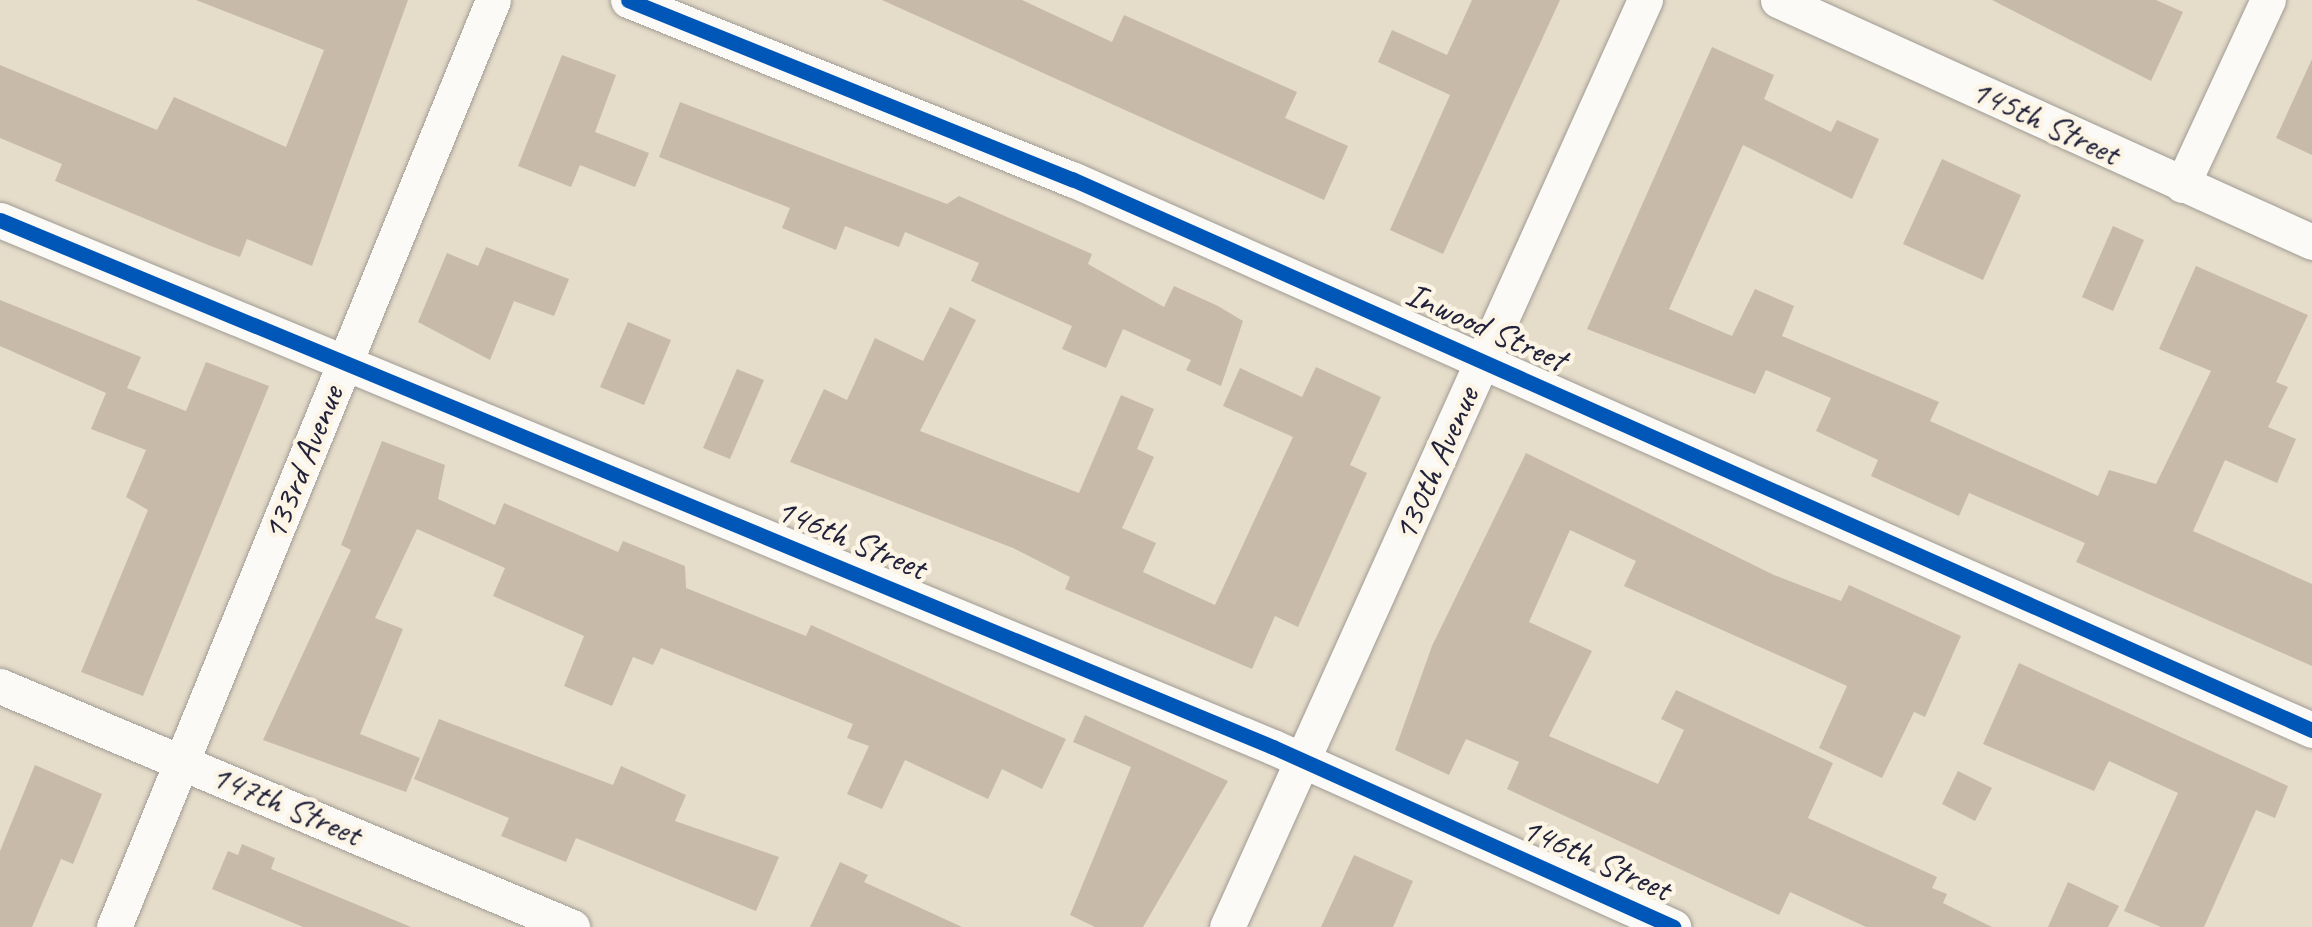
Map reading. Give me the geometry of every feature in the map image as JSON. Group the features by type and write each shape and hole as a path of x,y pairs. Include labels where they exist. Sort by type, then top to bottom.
{"street":[{"name":"133rd Avenue","path":"114,927 493,0"},
{"name":"Inwood Street","path":"628,0 1483,358 2312,730"},
{"name":"130th Avenue","path":"1227,927 1645,0"},
{"name":"145th Street","path":"1778,0 2312,242"},
{"path":"2182,185 2268,0"},
{"name":"146th Street","path":"0,220 1302,760 1673,927"},
{"name":"147th Street","path":"0,686 572,927"}],"building":[{"path":"196,0 408,0 312,266 247,239 240,257 208,245 55,181 62,164 0,138 0,65 157,130 174,97 286,147 324,50"},
{"path":"882,0 1022,0 1112,42 1124,15 1297,92 1285,118 1348,146 1324,200"},
{"path":"1472,0 1560,0 1443,254 1390,230 1450,95 1378,62 1392,30 1447,55"},
{"path":"1992,0 2156,0 2183,12 2151,81"},
{"path":"1712,47 1774,75 1764,99 1831,132 1837,120 1879,139 1852,199 1743,145 1669,309 1732,336 1755,289 1794,306 1782,336 1939,402 1930,421 2098,496 2109,470 2156,484 2211,371 2159,349 2196,266 2308,315 2276,382 2288,387 2268,427 2296,439 2277,483 2225,460 2193,531 2312,584 2312,666 2076,562 2085,543 1969,493 1959,516 1871,476 1878,460 1816,431 1831,398 1766,370 1755,394 1587,329"},
{"path":"562,55 616,75 595,132 649,153 635,187 580,165 571,187 518,166"},
{"path":"2312,59 2312,155 2276,138"},
{"path":"680,102 947,204 959,196 1092,254 1088,264 1164,307 1174,286 1218,306 1243,321 1221,386 1186,370 1191,360 1123,329 1106,368 1062,349 1072,326 971,281 979,263 905,232 899,247 845,226 836,250 782,228 790,208 659,157"},
{"path":"1942,159 2021,195 1983,280 1903,244"},
{"path":"2113,226 2144,240 2113,311 2082,297"},
{"path":"486,247 569,279 554,316 514,301 490,360 418,322 447,253 478,266"},
{"path":"0,300 141,357 127,388 186,411 206,362 269,386 143,696 81,672 148,510 126,497 146,450 91,429 106,393 0,346"},
{"path":"950,307 976,320 920,431 1079,493 1121,395 1154,409 1137,449 1154,457 1122,528 1156,543 1143,572 1215,605 1293,437 1223,406 1240,368 1302,397 1316,367 1381,397 1350,465 1367,473 1298,627 1275,616 1252,669 1065,589 1070,577 1013,548 790,462 824,389 847,400 875,338 923,361"},
{"path":"628,322 671,340 644,405 600,387"},
{"path":"737,369 764,380 730,459 703,448"},
{"path":"382,441 445,465 438,499 495,525 504,503 618,552 623,541 685,566 686,588 806,636 811,625 1066,739 1042,789 1002,769 988,799 905,760 882,809 847,794 869,746 847,738 853,724 661,648 653,665 633,657 612,706 564,686 584,636 493,596 505,568 417,529 375,618 403,629 360,734 420,758 406,792 263,740 351,550 341,545"},
{"path":"1526,453 1774,575 1841,601 1849,585 1961,636 1925,717 1914,712 1882,778 1819,748 1847,686 1624,586 1636,561 1570,530 1529,622 1592,651 1549,736 1658,784 1684,730 1661,719 1676,690 1833,763 1808,818 1937,877 1932,888 1947,894 1943,903 1992,927 1866,927 1790,892 1779,915 1507,789 1519,762 1466,739 1449,775 1395,750 1432,646"},
{"path":"2019,663 2288,786 2275,818 2256,810 2204,927 2161,927 2124,911 2178,793 2109,761 2094,791 1983,744"},
{"path":"1085,715 1228,781 1143,927 1095,927 1070,915 1131,767 1073,742"},
{"path":"439,719 613,785 621,766 686,795 675,821 779,857 756,911 576,838 566,862 501,836 509,818 414,779"},
{"path":"35,765 102,794 73,864 61,859 32,927 0,927 0,851"},
{"path":"1958,771 1992,788 1975,821 1942,804"},
{"path":"242,844 275,858 271,869 411,927 303,927 212,889 228,851 238,855"},
{"path":"1354,855 1413,881 1393,927 1321,927"},
{"path":"840,862 868,875 864,882 962,927 810,927"},
{"path":"2068,882 2119,906 2108,927 2048,927"}],"cycle path":[{"path":"628,0 1072,179 2312,730"},
{"path":"0,220 1273,747 1673,927"}]}
